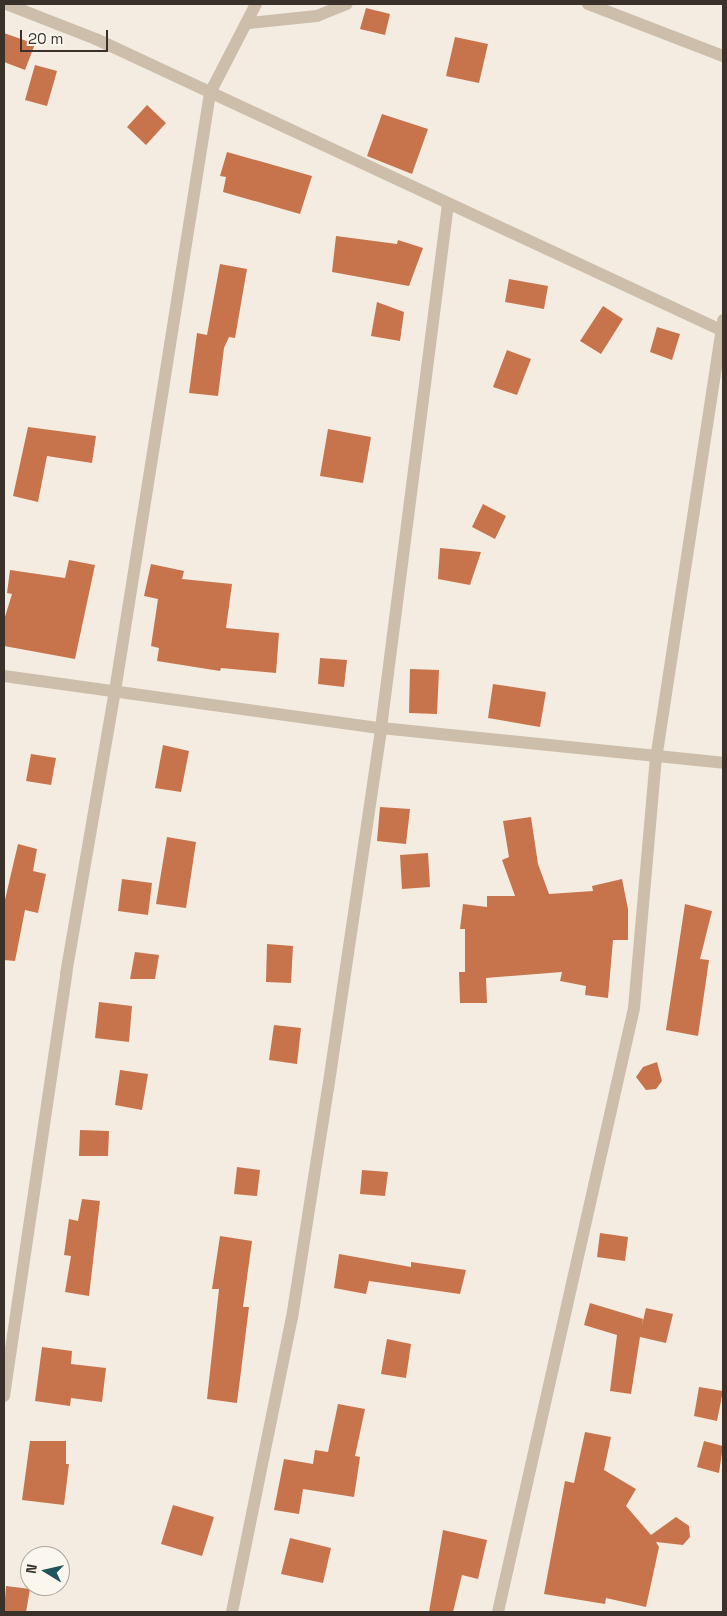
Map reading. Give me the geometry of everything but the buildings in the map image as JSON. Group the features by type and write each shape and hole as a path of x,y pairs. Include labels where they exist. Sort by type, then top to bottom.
{"street":[{"path":"6,4 96,39 448,204 722,326 656,758 634,1008 498,1612"},
{"path":"4,1396 66,974 115,691 210,93 249,23 256,4"},
{"path":"249,23 317,16 347,4"},
{"path":"588,4 723,56"},
{"path":"232,1612 293,1308 381,728 448,204"},
{"path":"4,676 381,728 656,758 723,763"}]}
